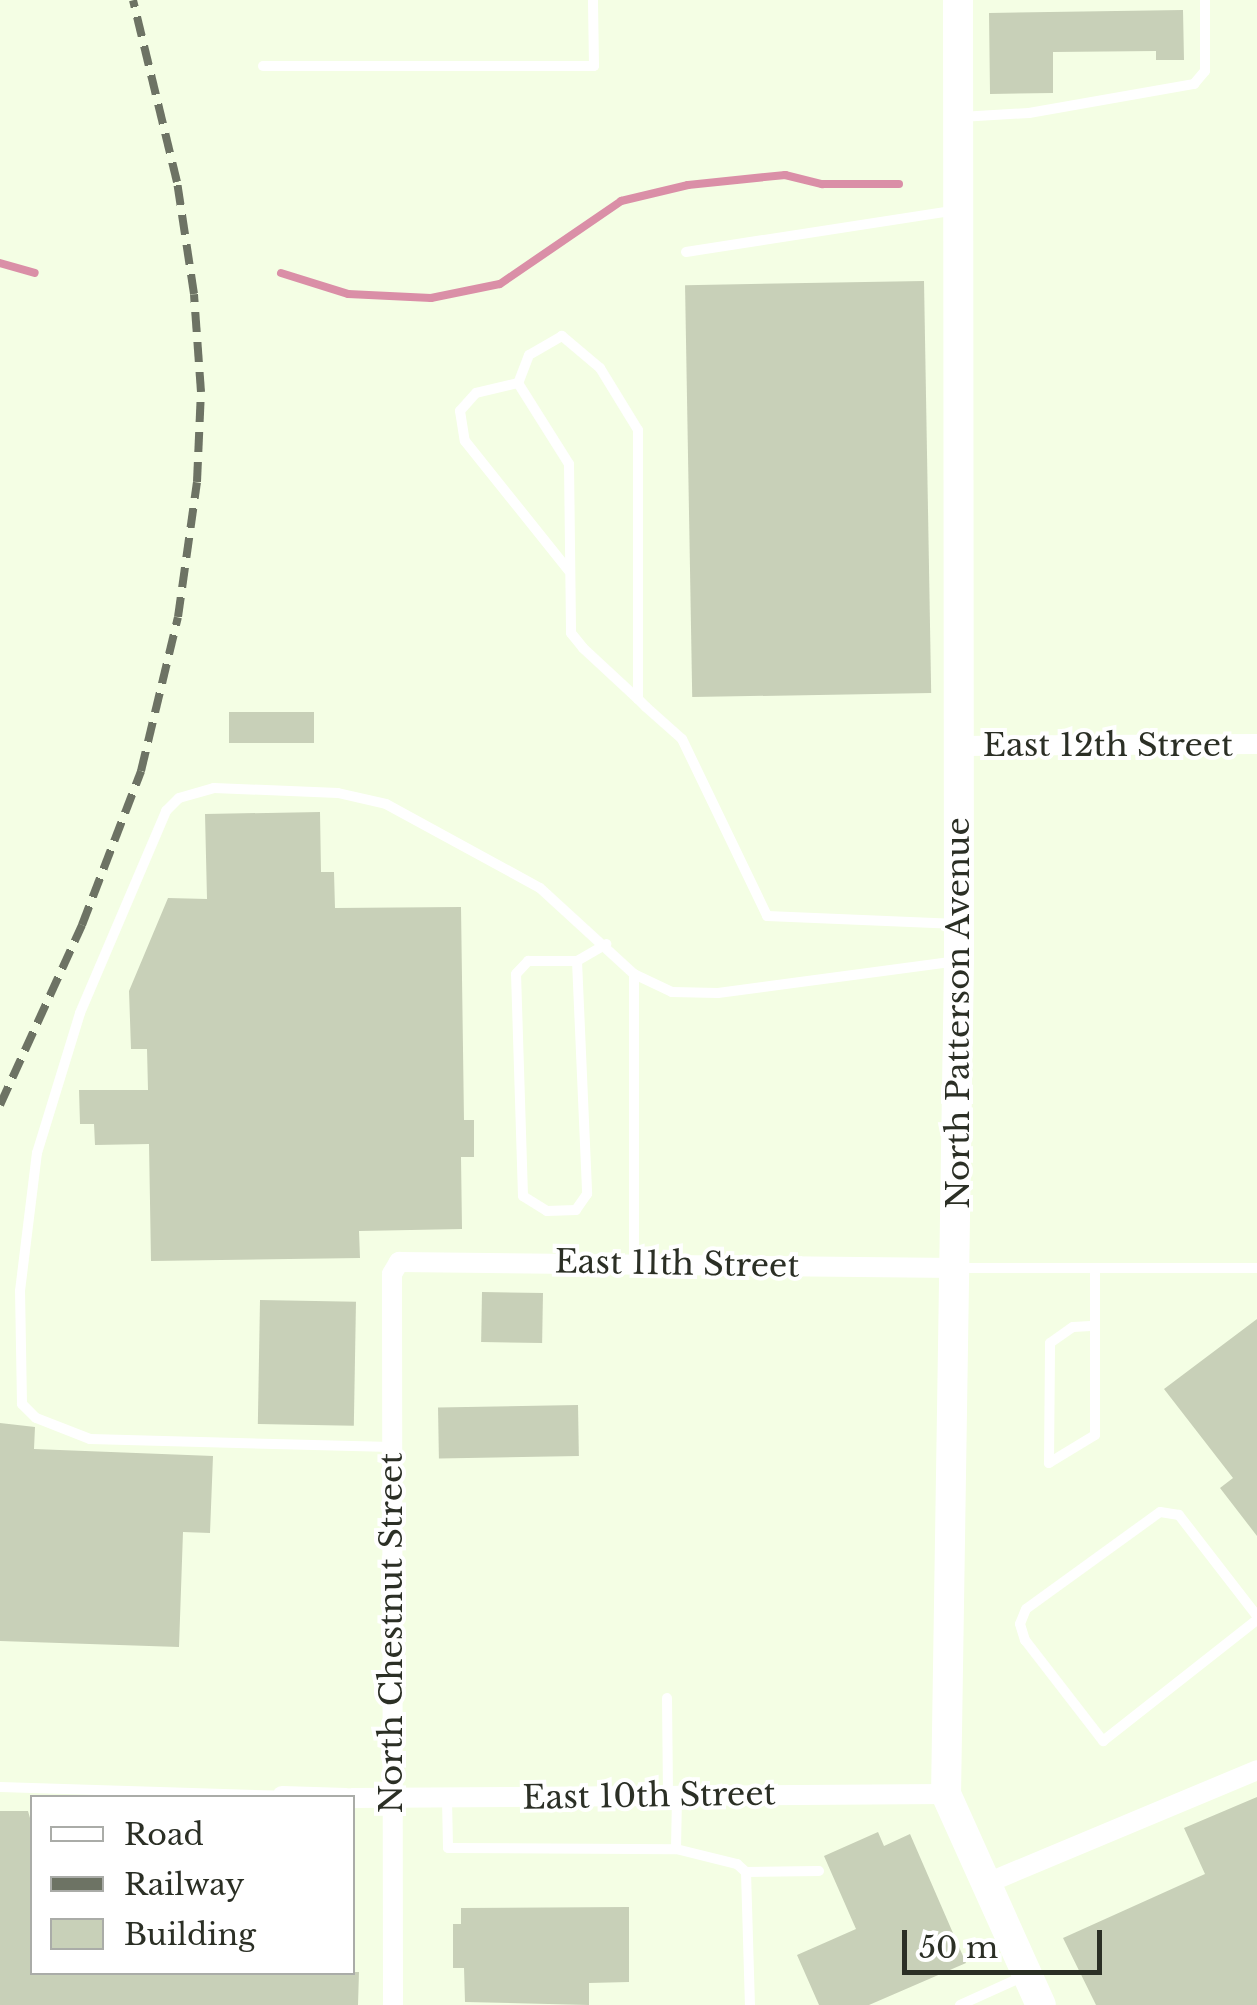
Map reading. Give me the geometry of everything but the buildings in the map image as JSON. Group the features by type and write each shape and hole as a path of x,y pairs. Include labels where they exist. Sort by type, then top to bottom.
{"main road":[{"name":"North Patterson Avenue","path":"958,0 956,1268 946,1794 1041,2005"}],"street":[{"name":"East 12th Street","path":"958,746 1257,744"},
{"name":"East 11th Street","path":"398,1262 412,1257 956,1268"},
{"name":"North Chestnut Street","path":"392,2005 392,1274 398,1262"},
{"path":"985,1884 1257,1770"},
{"name":"East 10th Street","path":"355,1798 946,1794"}],"lane":[{"path":"263,66 594,66 593,0"},
{"path":"958,118 1029,112 1194,84 1205,72 1205,0"},
{"path":"686,252 958,210"},
{"path":"518,383 529,355 562,336 600,368 638,430 638,699"},
{"path":"518,383 476,393 460,412 465,441 569,572"},
{"path":"518,383 569,464 572,633 682,738 767,916 958,924"},
{"path":"392,1447 90,1439 53,1426 22,1404 20,1291 37,1153 88,995 166,811 194,790 214,788 338,793 386,804 540,888 648,985 695,995 958,960"},
{"path":"577,961 587,1194 576,1210 547,1211 523,1196 516,974 528,961 577,961 606,944"},
{"path":"634,974 634,1263"},
{"path":"956,1268 1257,1268"},
{"path":"1095,1268 1095,1326 1095,1435 1049,1463 1050,1343 1073,1327 1095,1326"},
{"path":"1160,1512 1179,1515 1257,1618 1104,1741 1024,1640 1020,1624 1026,1608 1160,1512"},
{"path":"666,1698 676,1849"},
{"path":"0,1787 251,1795"},
{"path":"447,1799 448,1848 676,1849 717,1854 746,1872 819,1871"},
{"path":"746,1872 750,2005"},
{"path":"960,2005 1027,1974"}],"waterway":[{"path":"281,273 348,294 431,298 500,284 621,201 688,185 785,175 822,184 899,184"},
{"path":"0,263 35,273"}],"railway":[{"path":"0,1105 82,925 141,771 178,617 197,482 201,392 194,294 177,182 133,0"}]}
